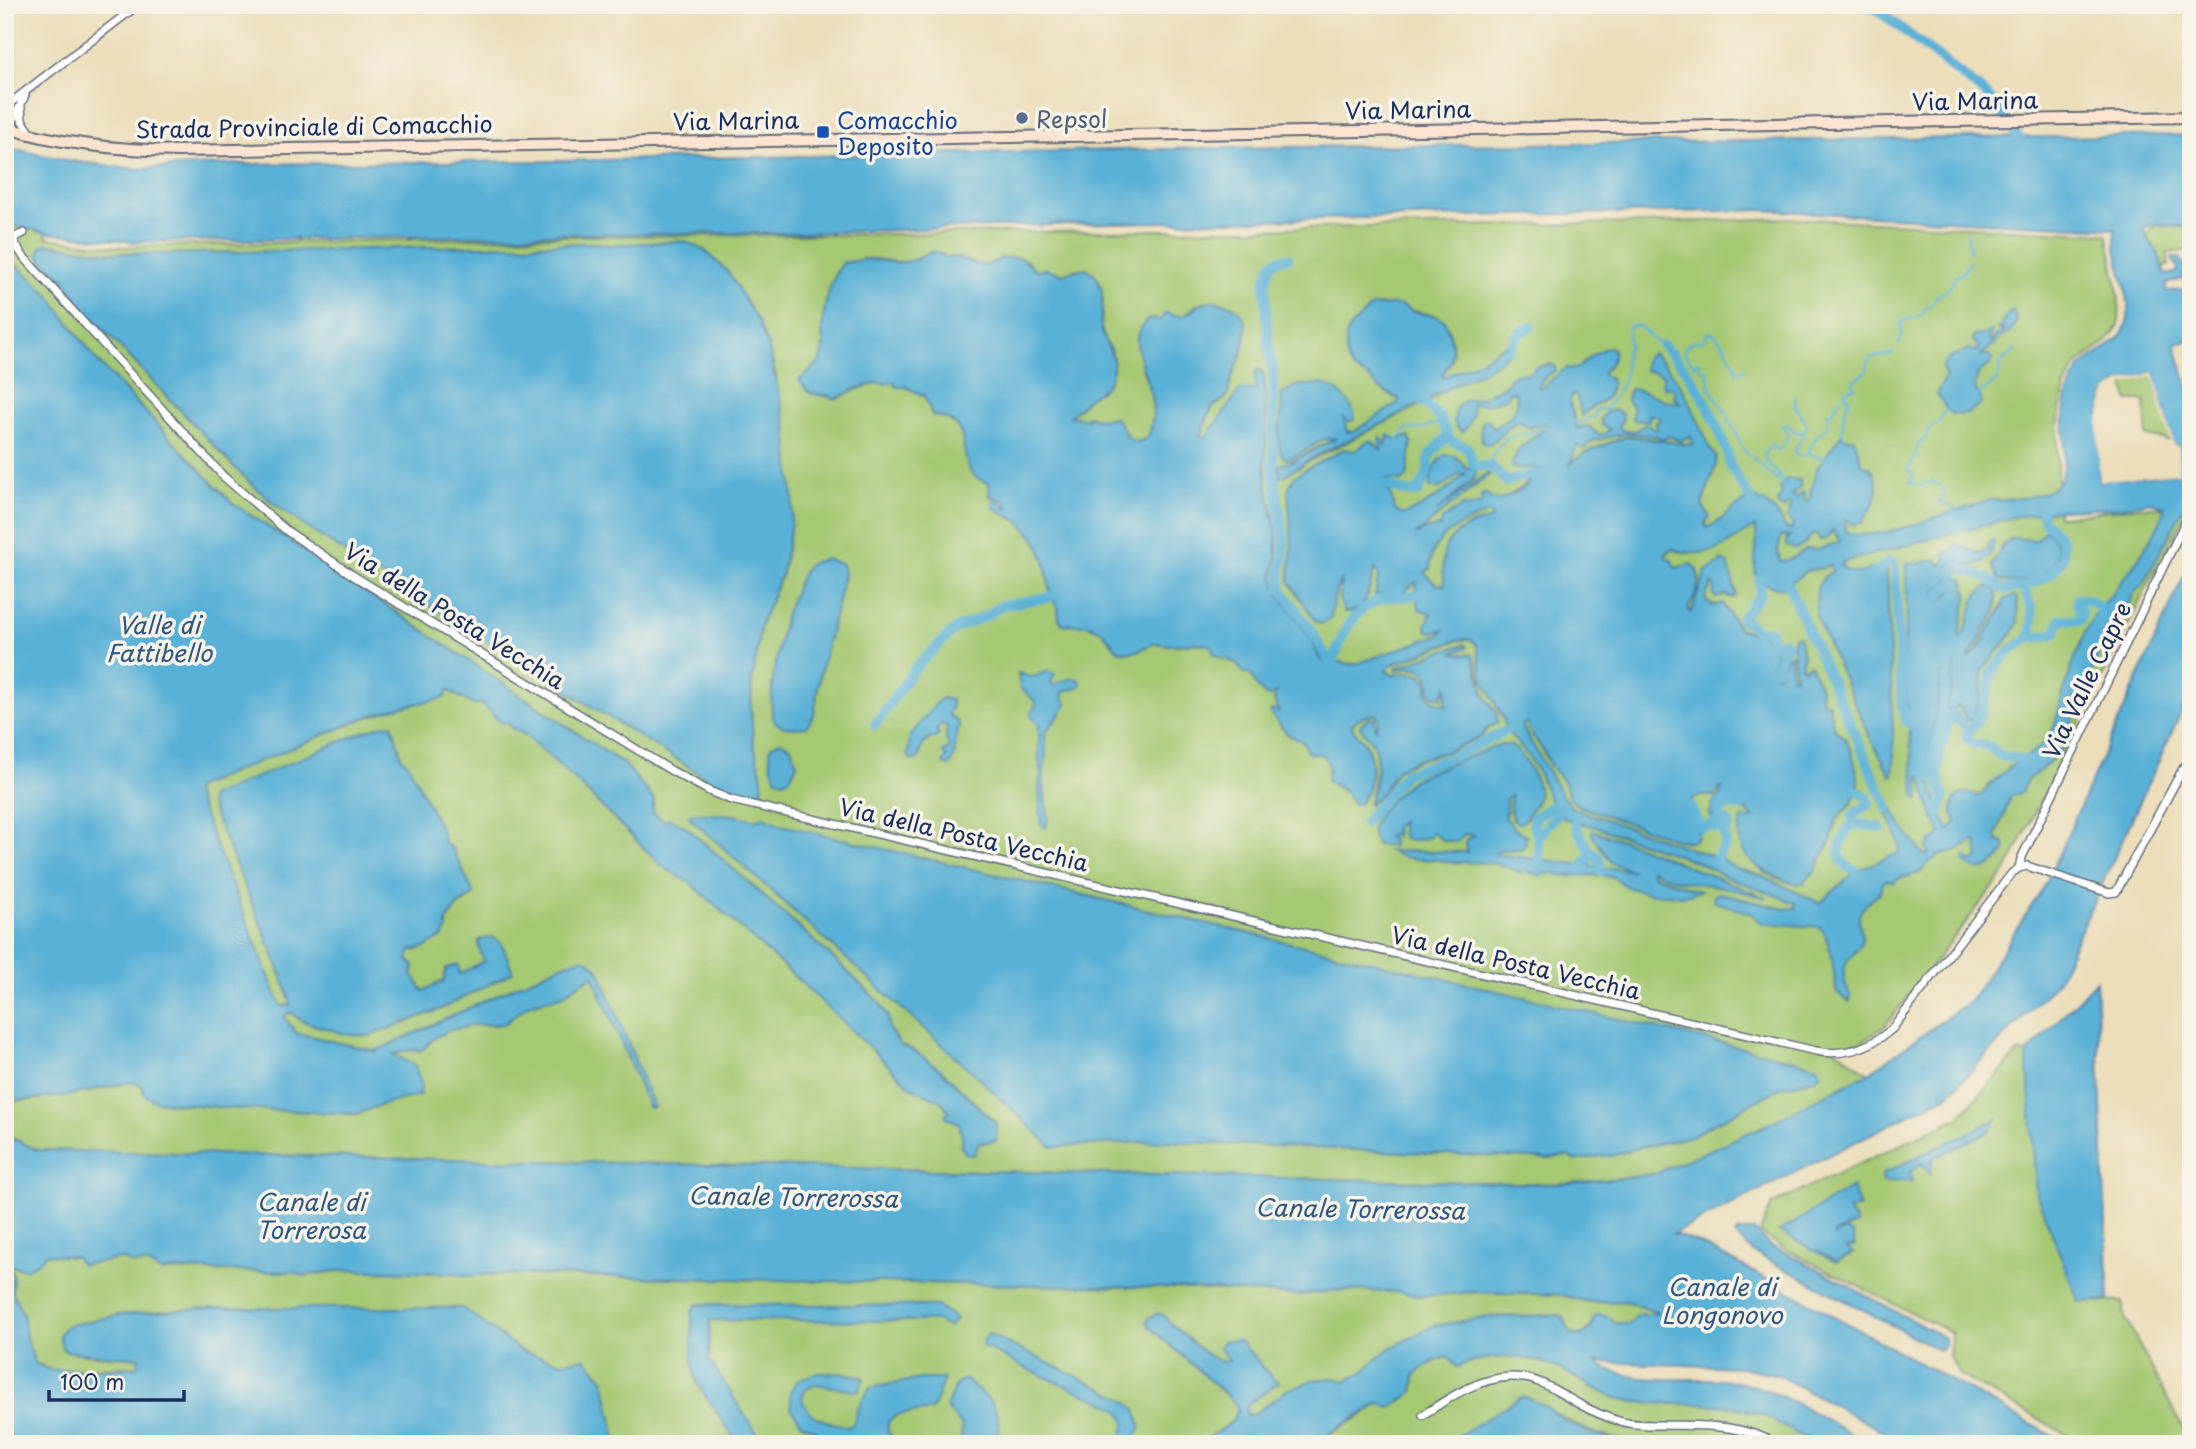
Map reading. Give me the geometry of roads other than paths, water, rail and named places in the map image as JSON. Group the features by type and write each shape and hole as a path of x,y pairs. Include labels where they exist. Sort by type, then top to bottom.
{"street":[{"path":"6,127 8,105 138,5"},
{"path":"6,127 15,117 27,92"},
{"path":"22,100 22,120 31,134"},
{"name":"Via Marina","path":"626,143 2191,117"},
{"name":"Strada Provinciale di Comacchio","path":"6,127 106,147 178,151 626,143"},
{"name":"Via della Posta Vecchia","path":"24,233 15,237 14,242 23,256 224,477 271,519 347,572 649,757 693,783 731,800 1834,1054 1870,1045 1892,1029 2012,873 2019,868"},
{"name":"Via Valle Capre","path":"2019,868 2027,846 2191,510"},
{"path":"2019,868 2027,866 2112,893 2118,889 2191,754"},
{"path":"1423,1415 1475,1384 1492,1379 1520,1377 1538,1381 1590,1410 1621,1422 1726,1426 1750,1431 1777,1444"}],"water":[{"path":"2191,135 2191,227 2156,223 2144,228 2158,253 2165,274 2178,271 2172,258 2180,258 2185,268 2183,279 2166,284 2166,291 2188,290 2191,306 2191,340 2175,343 2191,397 2191,493 2144,583 2133,594 2129,608 2120,617 2098,655 2062,750 2027,780 2022,793 2011,796 1996,836 1998,841 2005,843 2005,852 1991,866 1977,869 1964,862 1965,857 1972,862 1979,857 1975,841 1939,856 1920,873 1897,879 1894,883 1889,880 1883,882 1880,892 1859,915 1861,943 1848,960 1844,974 1851,996 1849,1002 1837,993 1831,952 1820,927 1762,923 1752,914 1713,899 1719,893 1784,909 1795,908 1796,904 1793,902 1724,876 1700,863 1556,814 1538,772 1508,732 1483,680 1477,645 1472,640 1442,645 1393,664 1386,670 1392,675 1419,674 1426,681 1430,698 1446,705 1447,686 1442,698 1431,694 1429,679 1423,670 1396,668 1444,650 1466,645 1467,648 1452,653 1473,655 1485,696 1496,713 1498,722 1481,736 1449,751 1417,760 1398,769 1368,806 1377,759 1373,744 1360,725 1370,718 1375,719 1375,730 1379,721 1374,714 1358,719 1351,725 1365,744 1372,767 1367,791 1358,804 1352,804 1345,792 1327,781 1329,766 1324,755 1307,752 1304,742 1290,736 1270,713 1272,710 1279,712 1274,700 1276,692 1268,697 1265,695 1255,684 1251,674 1242,672 1238,664 1215,655 1213,646 1196,643 1155,643 1128,652 1118,650 1102,631 1088,625 1063,624 1059,619 1058,607 1051,597 1045,560 1037,541 1019,521 995,508 993,501 1000,502 1009,509 1005,500 989,496 989,483 977,478 967,463 957,426 947,419 932,415 925,396 906,387 897,387 893,382 879,382 833,399 830,396 810,393 799,380 815,367 822,357 823,322 831,286 843,263 867,259 898,263 915,260 933,251 948,258 954,257 985,266 1002,258 1021,258 1036,270 1047,269 1062,274 1084,268 1092,272 1102,293 1102,334 1113,358 1112,373 1105,386 1070,416 1087,419 1087,416 1097,419 1115,418 1129,438 1135,441 1143,440 1148,435 1153,412 1137,343 1138,333 1144,324 1148,319 1161,320 1165,313 1186,315 1206,302 1220,302 1233,307 1242,314 1246,323 1244,344 1227,396 1211,409 1201,437 1206,437 1241,389 1257,390 1254,380 1258,369 1264,374 1265,465 1276,530 1277,557 1273,577 1280,596 1311,639 1320,659 1328,665 1340,662 1353,665 1439,635 1444,630 1427,630 1426,625 1432,614 1419,609 1416,582 1401,594 1375,595 1379,575 1375,569 1367,597 1359,608 1344,612 1339,598 1341,580 1336,590 1330,620 1321,624 1316,622 1289,581 1292,546 1288,490 1294,477 1344,449 1355,451 1372,441 1381,450 1381,437 1386,445 1388,435 1398,440 1409,436 1412,443 1407,477 1402,481 1383,479 1382,487 1390,492 1394,508 1400,514 1425,505 1465,474 1461,473 1440,488 1430,488 1434,470 1445,455 1455,456 1476,474 1474,479 1437,511 1487,473 1490,474 1415,535 1440,527 1442,520 1462,506 1474,507 1481,503 1482,494 1498,501 1525,487 1541,469 1516,469 1512,466 1514,459 1524,444 1548,426 1547,423 1529,428 1517,420 1491,444 1485,445 1481,432 1484,420 1488,419 1493,428 1508,419 1515,410 1515,392 1510,391 1506,398 1489,404 1472,404 1471,419 1462,432 1454,420 1460,404 1466,400 1486,397 1492,391 1504,387 1511,376 1530,373 1536,367 1552,364 1555,371 1545,377 1538,387 1540,389 1567,368 1579,367 1593,355 1610,347 1613,350 1613,359 1603,372 1603,375 1611,380 1608,395 1582,416 1576,395 1573,395 1570,402 1577,428 1589,426 1599,435 1607,433 1610,430 1602,425 1601,419 1606,412 1616,410 1622,414 1619,426 1622,430 1635,431 1646,424 1657,429 1656,422 1660,417 1649,415 1649,421 1632,420 1633,408 1627,401 1630,389 1680,403 1674,397 1673,388 1662,385 1664,376 1645,371 1646,359 1652,353 1681,385 1716,457 1702,505 1710,517 1705,523 1707,528 1742,503 1755,498 1773,510 1785,528 1792,529 1793,524 1787,518 1790,504 1784,509 1778,506 1782,494 1780,488 1786,479 1800,480 1800,488 1792,495 1797,499 1803,492 1804,500 1808,502 1817,468 1841,435 1847,439 1854,438 1862,464 1871,468 1877,484 1874,503 1861,523 1852,525 1847,520 1844,522 1845,531 1852,534 1887,532 1988,500 2022,498 2048,491 2062,476 2066,400 2072,383 2083,366 2117,339 2126,326 2129,308 2115,229 1763,210 1112,223 803,233 564,234 136,242 47,233 5,224 5,147 71,161 135,169 237,164 553,161 1220,148","holes":["2154,372 2174,445 2179,446 2178,473 2099,481 2099,414 2106,392 2121,382","1627,433 1663,439 1669,436 1680,441 1691,436 1693,445 1628,436 1584,453 1570,465 1577,445 1583,449 1593,441","2151,502 2164,506 2157,528 2142,554 2098,609 2088,627 2047,739 2003,773 1981,795 1965,793 1956,798 1953,809 1957,821 1948,830 1933,791 1928,760 1942,673 1959,646 1947,709 1953,710 1958,705 1968,720 1973,720 1980,696 1983,670 2018,623 2017,598 2014,596 2005,599 1975,653 1968,659 1996,611 1995,589 1988,587 1976,597 1967,626 1960,638 1968,595 1963,579 1960,578 1956,587 1940,601 1934,599 1934,595 1950,578 1950,564 1957,561 1970,565 1982,562 1990,554 1994,540 1990,541 1986,550 1979,553 1955,544 1955,547 1945,553 1945,561 1941,565 1937,559 1917,564 1909,562 1906,565 1907,610 1903,666 1915,792 1916,798 1920,799 1921,775 1928,803 1941,834 1930,842 1927,847 1929,854 1924,855 1901,825 1887,797 1882,799 1899,842 1900,852 1856,871 1820,903 1762,876 1737,869 1721,859 1572,808 1522,726 1527,722 1551,767 1565,783 1569,798 1579,806 1678,840 1691,841 1698,837 1691,807 1694,798 1715,796 1722,788 1709,815 1711,817 1728,803 1744,804 1754,818 1742,819 1739,839 1746,855 1767,872 1789,882 1803,883 1815,871 1832,838 1836,820 1851,804 1858,785 1851,750 1845,738 1834,729 1828,702 1821,701 1820,686 1810,664 1803,668 1801,666 1803,657 1800,638 1795,636 1793,639 1795,678 1791,674 1791,654 1787,656 1778,674 1771,676 1769,669 1774,662 1776,651 1765,637 1739,629 1722,603 1713,606 1706,601 1705,597 1712,584 1715,585 1713,594 1716,598 1725,595 1735,597 1728,563 1721,560 1706,571 1691,613 1688,609 1699,579 1696,568 1691,564 1676,568 1665,556 1673,549 1699,553 1713,551 1755,527 1757,580 1775,588 1785,587 1806,571 1831,566 1833,571 1825,576 1817,588 1816,617 1871,739 1891,776 1894,764 1887,570 1880,564 1856,573 1841,566 1843,562 2015,517 2060,510 2117,508","1491,514 1492,519 1465,528 1450,540 1443,555 1445,585 1436,583 1425,572 1430,569 1435,548 1448,533 1466,522","1833,529 1840,542 1817,550 1807,549 1791,559 1780,561 1778,551 1781,536 1790,536 1786,545 1795,549 1801,547 1813,534 1817,534 1820,540 1828,538"]},
{"path":"685,241 704,250 728,272 757,320 768,346 787,428 793,499 791,524 782,573 761,623 752,682 753,741 762,777 763,795 738,792 710,780 390,581 273,503 241,474 86,311 64,280 40,258 39,252 42,246 47,244 112,253 166,254 595,243 610,245"},
{"name":"Valle di Fattibello","path":"5,254 49,295 98,362 231,502 625,765 654,800 652,811 664,822 669,818 685,826 879,1002 888,1016 889,1029 900,1045 913,1050 941,1070 996,1124 996,1141 979,1143 974,1155 966,1154 960,1144 963,1140 959,1123 947,1118 945,1114 950,1112 940,1100 912,1088 801,982 691,883 663,867 569,774 524,734 513,729 508,723 502,723 481,703 474,705 448,690 445,698 392,709 362,719 195,788 194,791 281,1006 291,1005 274,955 210,804 210,797 363,732 392,724 402,758 408,764 442,832 444,844 452,848 474,894 457,906 446,922 447,930 443,937 424,948 411,950 408,960 414,966 412,974 423,991 444,981 446,969 458,964 460,974 484,961 479,940 493,937 502,944 513,972 441,1009 369,1036 345,1034 302,1021 291,1012 284,1017 296,1033 376,1051 564,964 587,959 599,970 654,1107 649,1108 593,975 561,996 529,1004 504,1024 473,1025 447,1031 433,1039 422,1050 403,1051 393,1055 414,1064 421,1083 420,1095 357,1114 225,1108 156,1101 145,1095 141,1084 131,1082 65,1096 5,1102"},
{"path":"1402,305 1413,312 1436,316 1445,321 1452,343 1452,353 1451,361 1442,375 1444,377 1482,360 1514,339 1515,342 1503,358 1487,369 1377,427 1324,451 1280,478 1279,465 1335,439 1323,440 1293,457 1283,457 1279,442 1281,395 1290,389 1299,385 1321,384 1339,392 1354,413 1355,419 1349,422 1344,418 1347,432 1355,431 1398,403 1399,399 1354,370 1346,353 1346,336 1352,325 1372,306"},
{"path":"2013,310 2016,323 2009,333 1981,356 1988,355 1993,359 1990,365 1978,373 1975,389 1981,398 1981,404 1964,414 1950,412 1937,394 1946,376 1942,369 1943,364 1967,349 1978,351 1979,348 1973,340 1976,335 1992,332 1988,339 1991,342 2002,332 1996,327 2005,329 2001,324"},
{"path":"2045,530 2055,541 2058,552 2046,571 2022,582 2009,582 1998,578 1992,565 2002,547 2012,538 2036,540"},
{"path":"827,559 842,564 844,575 820,674 814,715 806,727 781,726 775,722 772,715 772,703 774,673 785,617 806,568 814,562"},
{"path":"2191,560 2191,691 2057,982 1948,1095 1673,1234 1696,1242 1759,1275 2067,1444 1906,1444 1778,1375 1741,1367 1595,1362 1630,1376 1723,1380 1758,1387 1807,1409 1869,1444 1821,1444 1763,1415 1744,1409 1648,1403 1617,1398 1560,1369 1535,1360 1495,1358 1457,1367 1448,1357 1430,1363 1419,1371 1415,1375 1413,1393 1390,1408 1380,1403 1318,1440 1306,1444 1199,1444 1232,1422 1238,1409 1233,1401 1147,1322 1157,1313 1163,1315 1194,1344 1220,1361 1229,1360 1219,1348 1224,1341 1238,1340 1243,1344 1272,1378 1279,1382 1247,1405 1246,1415 1254,1414 1290,1388 1312,1380 1350,1379 1363,1372 1387,1350 1433,1326 1489,1317 1558,1315 1563,1317 1571,1334 1578,1335 1589,1330 1597,1315 1610,1317 1614,1323 1630,1324 1636,1315 1659,1313 1626,1301 1589,1302 1562,1295 1475,1292 1421,1296 1399,1292 1338,1290 1297,1295 1178,1288 489,1274 468,1276 452,1273 344,1270 302,1276 296,1272 161,1272 148,1264 133,1264 122,1259 81,1265 75,1257 46,1254 26,1269 10,1266 13,1277 12,1291 23,1314 26,1338 35,1363 50,1370 138,1366 139,1358 63,1350 59,1334 66,1326 119,1315 207,1308 463,1308 521,1351 561,1362 585,1358 604,1379 617,1444 5,1444 5,1140 14,1139 37,1150 1558,1184 1657,1173 1762,1127 1869,1073 1971,1000 2045,885"},
{"path":"1048,671 1055,674 1051,682 1053,686 1072,679 1079,679 1081,684 1078,688 1064,691 1062,696 1067,704 1045,733 1043,781 1048,817 1046,828 1041,825 1039,728 1031,716 1036,705 1020,688 1018,673 1032,677"},
{"path":"942,698 951,700 952,707 948,714 959,723 952,761 949,766 943,764 947,756 943,753 950,747 946,740 947,726 941,724 936,731 939,734 937,737 924,743 920,756 912,760 908,756 910,736"},
{"path":"781,741 791,747 797,764 790,778 783,781 775,775 770,754 771,746"},
{"path":"1499,745 1510,745 1525,761 1537,784 1538,798 1526,820 1518,823 1511,814 1511,796 1506,799 1506,818 1514,828 1527,836 1520,849 1499,850 1495,854 1633,871 1612,863 1591,833 1593,831 1628,842 1767,898 1675,879 1651,869 1652,874 1658,877 1701,891 1680,896 1654,894 1629,888 1615,878 1601,875 1539,875 1525,871 1520,873 1495,864 1404,857 1389,851 1467,852 1466,840 1474,836 1465,834 1456,842 1442,840 1432,832 1429,838 1409,840 1403,836 1401,822 1395,827 1396,836 1393,834 1388,837 1392,840 1392,846 1377,845 1372,834 1374,823 1384,808 1406,786 1418,777"},
{"path":"692,813 733,815 756,820 764,817 782,825 1799,1061 1818,1066 1821,1072 1817,1078 1780,1088 1691,1136 1612,1156 1575,1161 1566,1156 1549,1159 1164,1141 1052,1147 689,817"},
{"path":"2096,981 2109,1300 2079,1302 2036,1193 2027,1053"},
{"path":"1997,1119 1989,1132 1932,1159 1930,1174 1922,1163 1910,1172 1913,1181 1883,1182 1882,1174"},
{"path":"1852,1187 1860,1207 1848,1210 1857,1224 1834,1233 1835,1236 1844,1230 1853,1234 1855,1246 1846,1248 1853,1253 1836,1262 1779,1232"},
{"path":"1738,1231 1755,1231 1769,1245 1945,1338 1945,1345 1940,1350 1935,1348 1753,1252 1735,1235"},
{"path":"698,1304 938,1306 956,1319 949,1327 937,1321 710,1320 709,1359 765,1444 738,1444 697,1383 692,1360 692,1311"},
{"path":"988,1334 1122,1398 1136,1409 1141,1427 1135,1438 1124,1444 1107,1444 1122,1434 1126,1423 1121,1412 981,1345"},
{"path":"820,1372 864,1378 859,1390 816,1384 805,1390 802,1399 815,1416 848,1427 854,1423 858,1407 870,1388 920,1379 944,1379 932,1410 897,1415 888,1422 888,1432 899,1444 839,1444 802,1424 791,1408 790,1392 797,1380"},
{"path":"964,1379 993,1405 998,1421 998,1444 956,1444 961,1440 962,1426 946,1407 957,1383"},
{"path":"1521,1397 1540,1403 1569,1423 1596,1435 1643,1444 1445,1444"}],"waterway":[{"path":"1865,5 1879,11 1988,96 2026,147"},
{"path":"1969,232 1970,252"},
{"path":"1288,258 1279,259 1271,265 1265,282 1268,343 1273,371 1273,468 1284,539 1280,575 1282,590 1329,661 1342,672"},
{"path":"1899,345 1902,336 1900,326 1903,321 1923,314 1925,308 1931,305 1938,295 1946,292 1970,262"},
{"path":"1575,422 1583,423 1590,417 1594,418 1596,410 1607,408 1622,383 1631,325 1639,326 1659,345"},
{"path":"1508,350 1519,333 1531,326"},
{"path":"1745,369 1736,373 1735,363 1727,348 1713,333 1708,333 1703,340 1691,342 1684,348 1685,354 1695,365 1699,361 1701,369 1708,372 1710,387 1743,449 1782,485"},
{"path":"1663,346 1684,368 1701,393 1721,435 1730,465 1754,508"},
{"path":"1977,396 1997,379 2000,363 2017,349"},
{"path":"1843,437 1843,417 1850,399 1844,393 1846,389 1855,388 1853,381 1867,372 1869,359 1893,353"},
{"path":"1796,396 1795,407 1807,427 1794,452 1799,456 1809,454"},
{"path":"1419,397 1441,419 1450,440 1468,448 1474,466 1491,466 1506,481 1532,474 1549,476"},
{"path":"1826,456 1816,457 1809,454 1816,438 1829,425 1827,414 1834,411 1840,398"},
{"path":"1949,409 1944,412 1939,422 1929,428 1924,440 1917,444 1916,456 1908,470 1914,474 1910,482 1921,486 1933,481 1944,489 1939,502 1957,512"},
{"path":"1398,440 1407,429 1434,425 1441,419"},
{"path":"1784,482 1764,458 1765,453 1770,445 1777,450 1781,449 1789,435 1782,426 1786,424 1797,432 1803,432"},
{"path":"1487,466 1499,446 1509,436 1516,437 1522,433 1525,435 1548,426"},
{"path":"1371,481 1406,492 1418,492 1427,475 1430,455 1447,436"},
{"path":"1931,608 1943,590 1954,583 1952,570 1956,566 1987,578 2004,590 2027,586 2051,574 2063,558 2062,539 2044,521 2039,503"},
{"path":"1874,574 1888,562 1892,561 1895,566 1902,708 1906,720 1917,730"},
{"path":"1764,572 1760,578 1760,595 1742,620 1750,624 1755,631 1770,631 1773,644 1784,642 1787,645 1777,667 1767,674"},
{"path":"1784,576 1888,808"},
{"path":"2022,587 2032,613 2028,639"},
{"path":"1332,665 1350,623 1364,608 1386,598 1419,594"},
{"path":"875,725 915,668 955,629 988,615 1002,605 1057,596"},
{"path":"2029,765 2018,758 2003,757 1989,746 1974,744 1967,739 1967,733 1977,721 1985,702 1992,672 2011,650 2028,639 2055,634 2061,619 2080,620 2082,613 2077,604 2078,599 2090,601 2107,614"},
{"path":"1928,779 1956,642"},
{"path":"1939,813 1944,797 1940,788 1938,767 1952,713 1969,729"},
{"path":"1364,823 1405,774 1456,756 1513,727"},
{"path":"1853,826 1853,815 1869,804 1867,797 1858,791"},
{"path":"1538,837 1533,824 1535,817 1556,803"},
{"path":"1711,824 1718,819 1723,808 1736,805 1742,807"},
{"path":"1691,806 1702,828 1711,824 1716,828 1726,821 1729,823 1724,833 1726,844 1716,858"},
{"path":"1540,865 1538,837 1560,810"},
{"path":"1575,816 1577,829 1593,855 1581,869"},
{"path":"1856,871 1843,862 1839,852 1849,827 1861,824 1881,828"},
{"path":"1592,852 1599,858 1601,871"}],"place":[{"name":"Repsol","path":"1022,118"},
{"name":"Comacchio Deposito","path":"823,132"}],"water label":[{"name":"Canale Torrerossa","path":"793,1196"},
{"name":"Canale Torrerossa","path":"1360,1208"},
{"name":"Canale di Torrerosa","path":"311,1215"},
{"name":"Canale di Longonovo","path":"1722,1300"}]}
